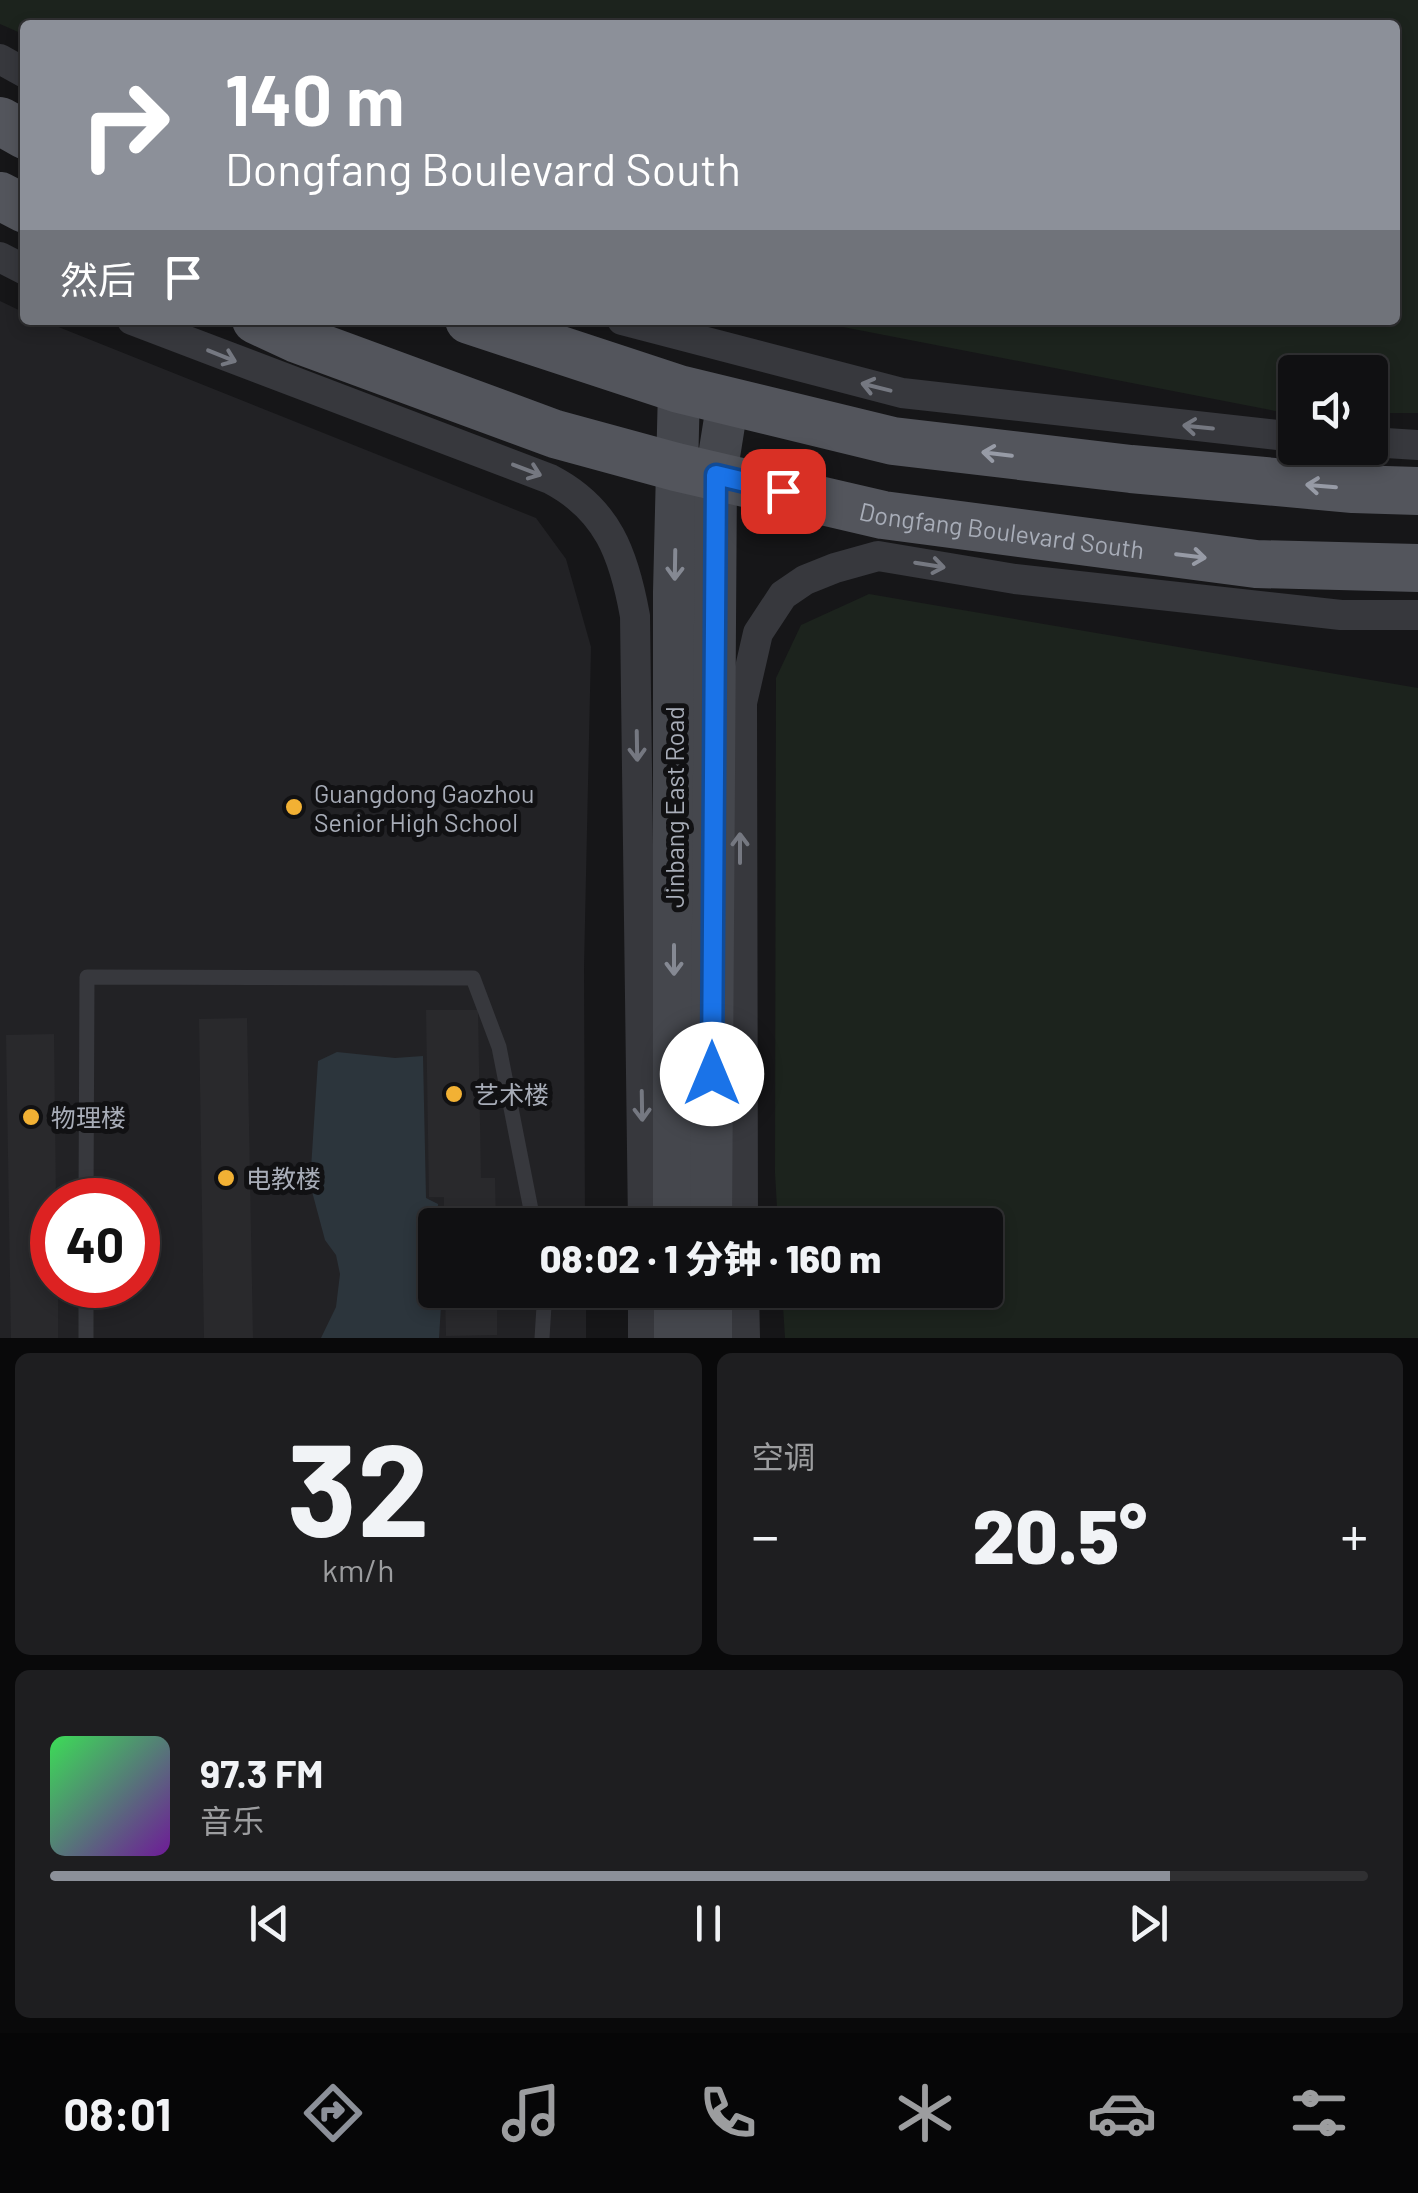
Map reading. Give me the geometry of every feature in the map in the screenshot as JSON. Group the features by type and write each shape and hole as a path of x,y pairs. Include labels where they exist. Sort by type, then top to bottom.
{"main road":[{"name":"Dongfang Boulevard South","path":"267,325 540,428 696,471 883,515 1256,564 1418,568"},
{"path":"484,325 678,389 893,441 1131,470 1418,491"}],"street":[{"path":"145,325 550,479 577,492 606,527 626,568 634,616 643,1208"},
{"path":"641,325 902,393 1278,436"},
{"name":"Jinbang East Road","path":"678,389 696,471 711,1208"},
{"name":"Jinbang East Road","path":"674,1208 696,471 728,400"},
{"path":"1388,443 1418,444"},
{"path":"743,1208 742,703 758,633 784,595 820,574 878,556 1015,579 1303,611 1418,615"},
{"path":"643,1308 643,1338"},
{"path":"674,1308 675,1338"},
{"path":"711,1308 711,1338"},
{"path":"744,1308 745,1338"}],"lane":[{"path":"86,1178 88,977 473,978 498,1046 531,1208"},
{"path":"86,1308 86,1338"},
{"path":"542,1338 544,1308"}],"shaded area":[{"path":"0,0 1418,0 1418,413 1388,413 1388,355 1278,355 1278,411 833,325 1400,325 1400,20 20,20 20,33 0,24"},
{"name":"Guangdong Gaozhou Senior High School","path":"0,301 20,311 20,325 54,325 536,518 566,559 591,647 584,967 585,1208 418,1208 418,1308 586,1308 586,1338 0,1338"},
{"path":"869,594 1418,688 1418,1338 785,1338 783,1308 1003,1308 1003,1208 777,1208 776,678 801,625"},
{"path":"337,1052 395,1058 423,1056 426,1198 438,1204 438,1208 418,1208 418,1308 441,1308 439,1338 321,1338 336,1307 340,1274 336,1255 325,1240 310,1184 318,1061"}],"building":[{"name":"艺术楼","path":"426,1010 478,1010 481,1178 495,1178 496,1208 444,1208 444,1197 429,1197"},
{"name":"电教楼","path":"247,1018 253,1338 204,1338 199,1019"},
{"name":"物理楼","path":"54,1034 56,1178 30,1178 30,1308 58,1308 58,1338 11,1338 6,1035"},
{"path":"445,1308 497,1308 497,1335 446,1336"}],"place":[{"name":"Guangdong Gaozhou Senior High School","path":"294,807"},
{"name":"艺术楼","path":"454,1094"},
{"name":"物理楼","path":"31,1117"},
{"name":"电教楼","path":"226,1178"}],"route":[{"path":"712,1074 716,475 783,491"}]}
